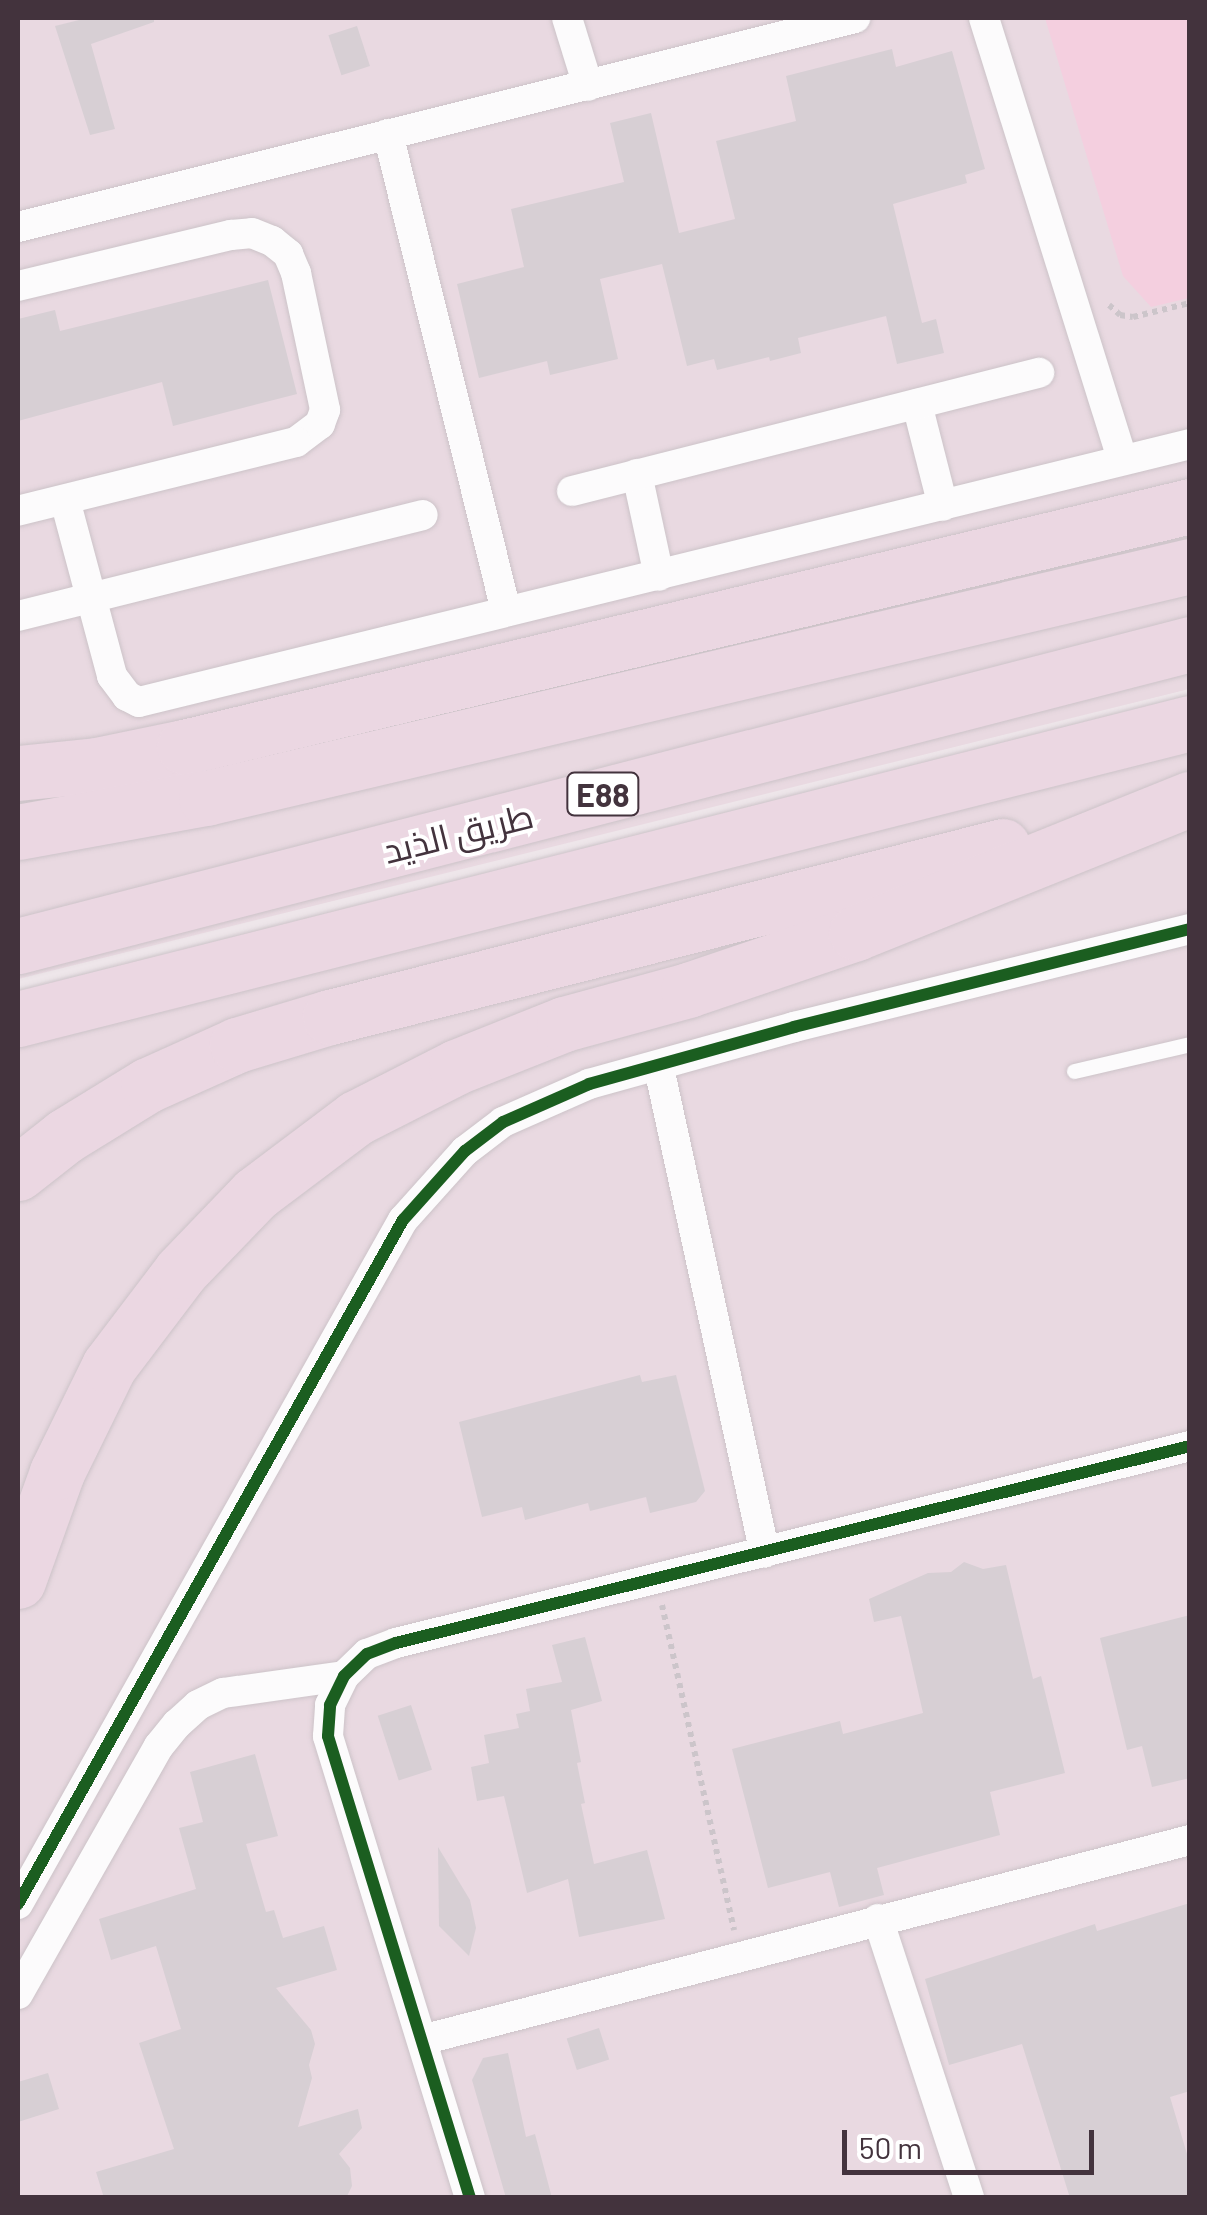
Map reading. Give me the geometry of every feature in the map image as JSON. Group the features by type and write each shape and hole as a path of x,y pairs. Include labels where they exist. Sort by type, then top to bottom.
{"highway":[{"path":"18,773 97,765 184,747 1190,506"},
{"path":"18,832 206,798 1190,566"},
{"name":"طريق الذيد","path":"18,946 1190,644"},
{"name":"طريق الذيد","path":"18,1019 1190,723"},
{"path":"18,1174 64,1136 148,1085 237,1045 388,1002 1187,800"},
{"path":"18,1581 57,1472 109,1366 181,1272 256,1194 356,1118 456,1067 564,1024 688,990 856,934 1187,800"}],"street":[{"path":"567,18 588,86"},
{"path":"18,227 855,18"},
{"path":"984,18 1122,459"},
{"path":"388,134 506,612"},
{"path":"18,286 252,234 272,241 288,254 296,273 325,395 320,424 296,442 18,511"},
{"path":"572,491 1039,373"},
{"path":"917,404 943,506"},
{"path":"66,500 112,676 127,696 139,702 1190,444"},
{"path":"637,474 660,576"},
{"path":"18,616 422,515"},
{"path":"18,1904 412,1208 465,1150 503,1122 589,1084 1190,928"},
{"path":"658,1068 765,1553"},
{"path":"470,2198 328,1736 330,1705 344,1676 367,1654 396,1643 1190,1446"},
{"path":"18,1994 160,1746 177,1724 198,1705 223,1693 344,1676"},
{"path":"422,2040 1190,1840"},
{"path":"878,1919 968,2198"}],"lane":[{"path":"1074,1071 1190,1044"}],"path":[{"path":"1134,316 1190,303"},
{"path":"656,1579 740,1955"}],"shaded area":[{"path":"18,18 1189,18 1189,689 18,979"},
{"path":"1189,699 1189,2197 18,2197 18,992"}],"sand":[{"path":"1045,18 1189,18 1189,298 1151,307 1123,276"}],"building":[{"path":"87,18 154,18 154,22 91,44 115,129 90,135 55,26"},
{"path":"357,26 370,66 341,75 328,35"},
{"path":"892,49 896,67 952,51 985,169 965,175 967,183 893,204 922,323 936,319 944,353 897,364 886,316 798,338 801,353 770,361 769,357 717,370 714,359 687,366 662,264 600,279 618,359 550,375 547,361 479,378 457,284 524,267 511,209 624,182 610,123 651,113 679,233 735,219 716,141 796,121 786,76"},
{"path":"268,280 297,394 173,426 162,382 18,421 18,319 55,310 60,331"},
{"path":"640,1375 642,1382 676,1375 705,1491 696,1502 650,1513 646,1497 590,1511 588,1503 525,1520 522,1507 482,1517 459,1422"},
{"path":"964,1562 983,1569 1006,1565 1033,1679 1041,1676 1065,1773 990,1792 1000,1835 877,1868 884,1895 839,1907 830,1872 768,1888 732,1749 840,1721 843,1734 923,1713 901,1616 874,1622 869,1599 928,1573 951,1572"},
{"path":"1190,1615 1190,1778 1152,1787 1142,1746 1127,1750 1100,1638"},
{"path":"585,1637 602,1701 571,1710 581,1762 577,1763 585,1803 581,1804 594,1864 647,1850 665,1919 579,1937 568,1879 527,1893 504,1796 477,1801 471,1767 489,1763 484,1735 519,1728 516,1714 530,1711 526,1689 562,1682 552,1645"},
{"path":"411,1705 432,1770 399,1780 378,1716"},
{"path":"255,1754 278,1836 246,1844 266,1912 274,1910 283,1938 324,1926 337,1970 276,1988 311,2030 315,2044 309,2065 312,2078 298,2127 358,2109 362,2128 339,2154 350,2168 352,2186 346,2198 104,2198 96,2172 174,2149 139,2043 181,2029 156,1946 111,1960 99,1919 196,1889 179,1828 203,1822 190,1772"},
{"path":"438,1847 470,1900 476,1928 469,1956 439,1926"},
{"path":"1190,1903 1190,2091 1170,2097 1190,2164 1190,2198 1070,2198 1022,2044 949,2065 925,1979 1095,1924 1097,1931"},
{"path":"599,2028 609,2059 577,2070 567,2039"},
{"path":"508,2053 526,2137 535,2134 552,2198 506,2198 472,2080 483,2058"},
{"path":"48,2073 59,2109 18,2122 18,2082"}],"cycle path":[{"path":"18,1904 403,1220 465,1151 503,1122 589,1084 794,1027 1190,929"},
{"path":"470,2198 328,1736 330,1705 344,1676 367,1654 396,1643 1190,1446"}]}
